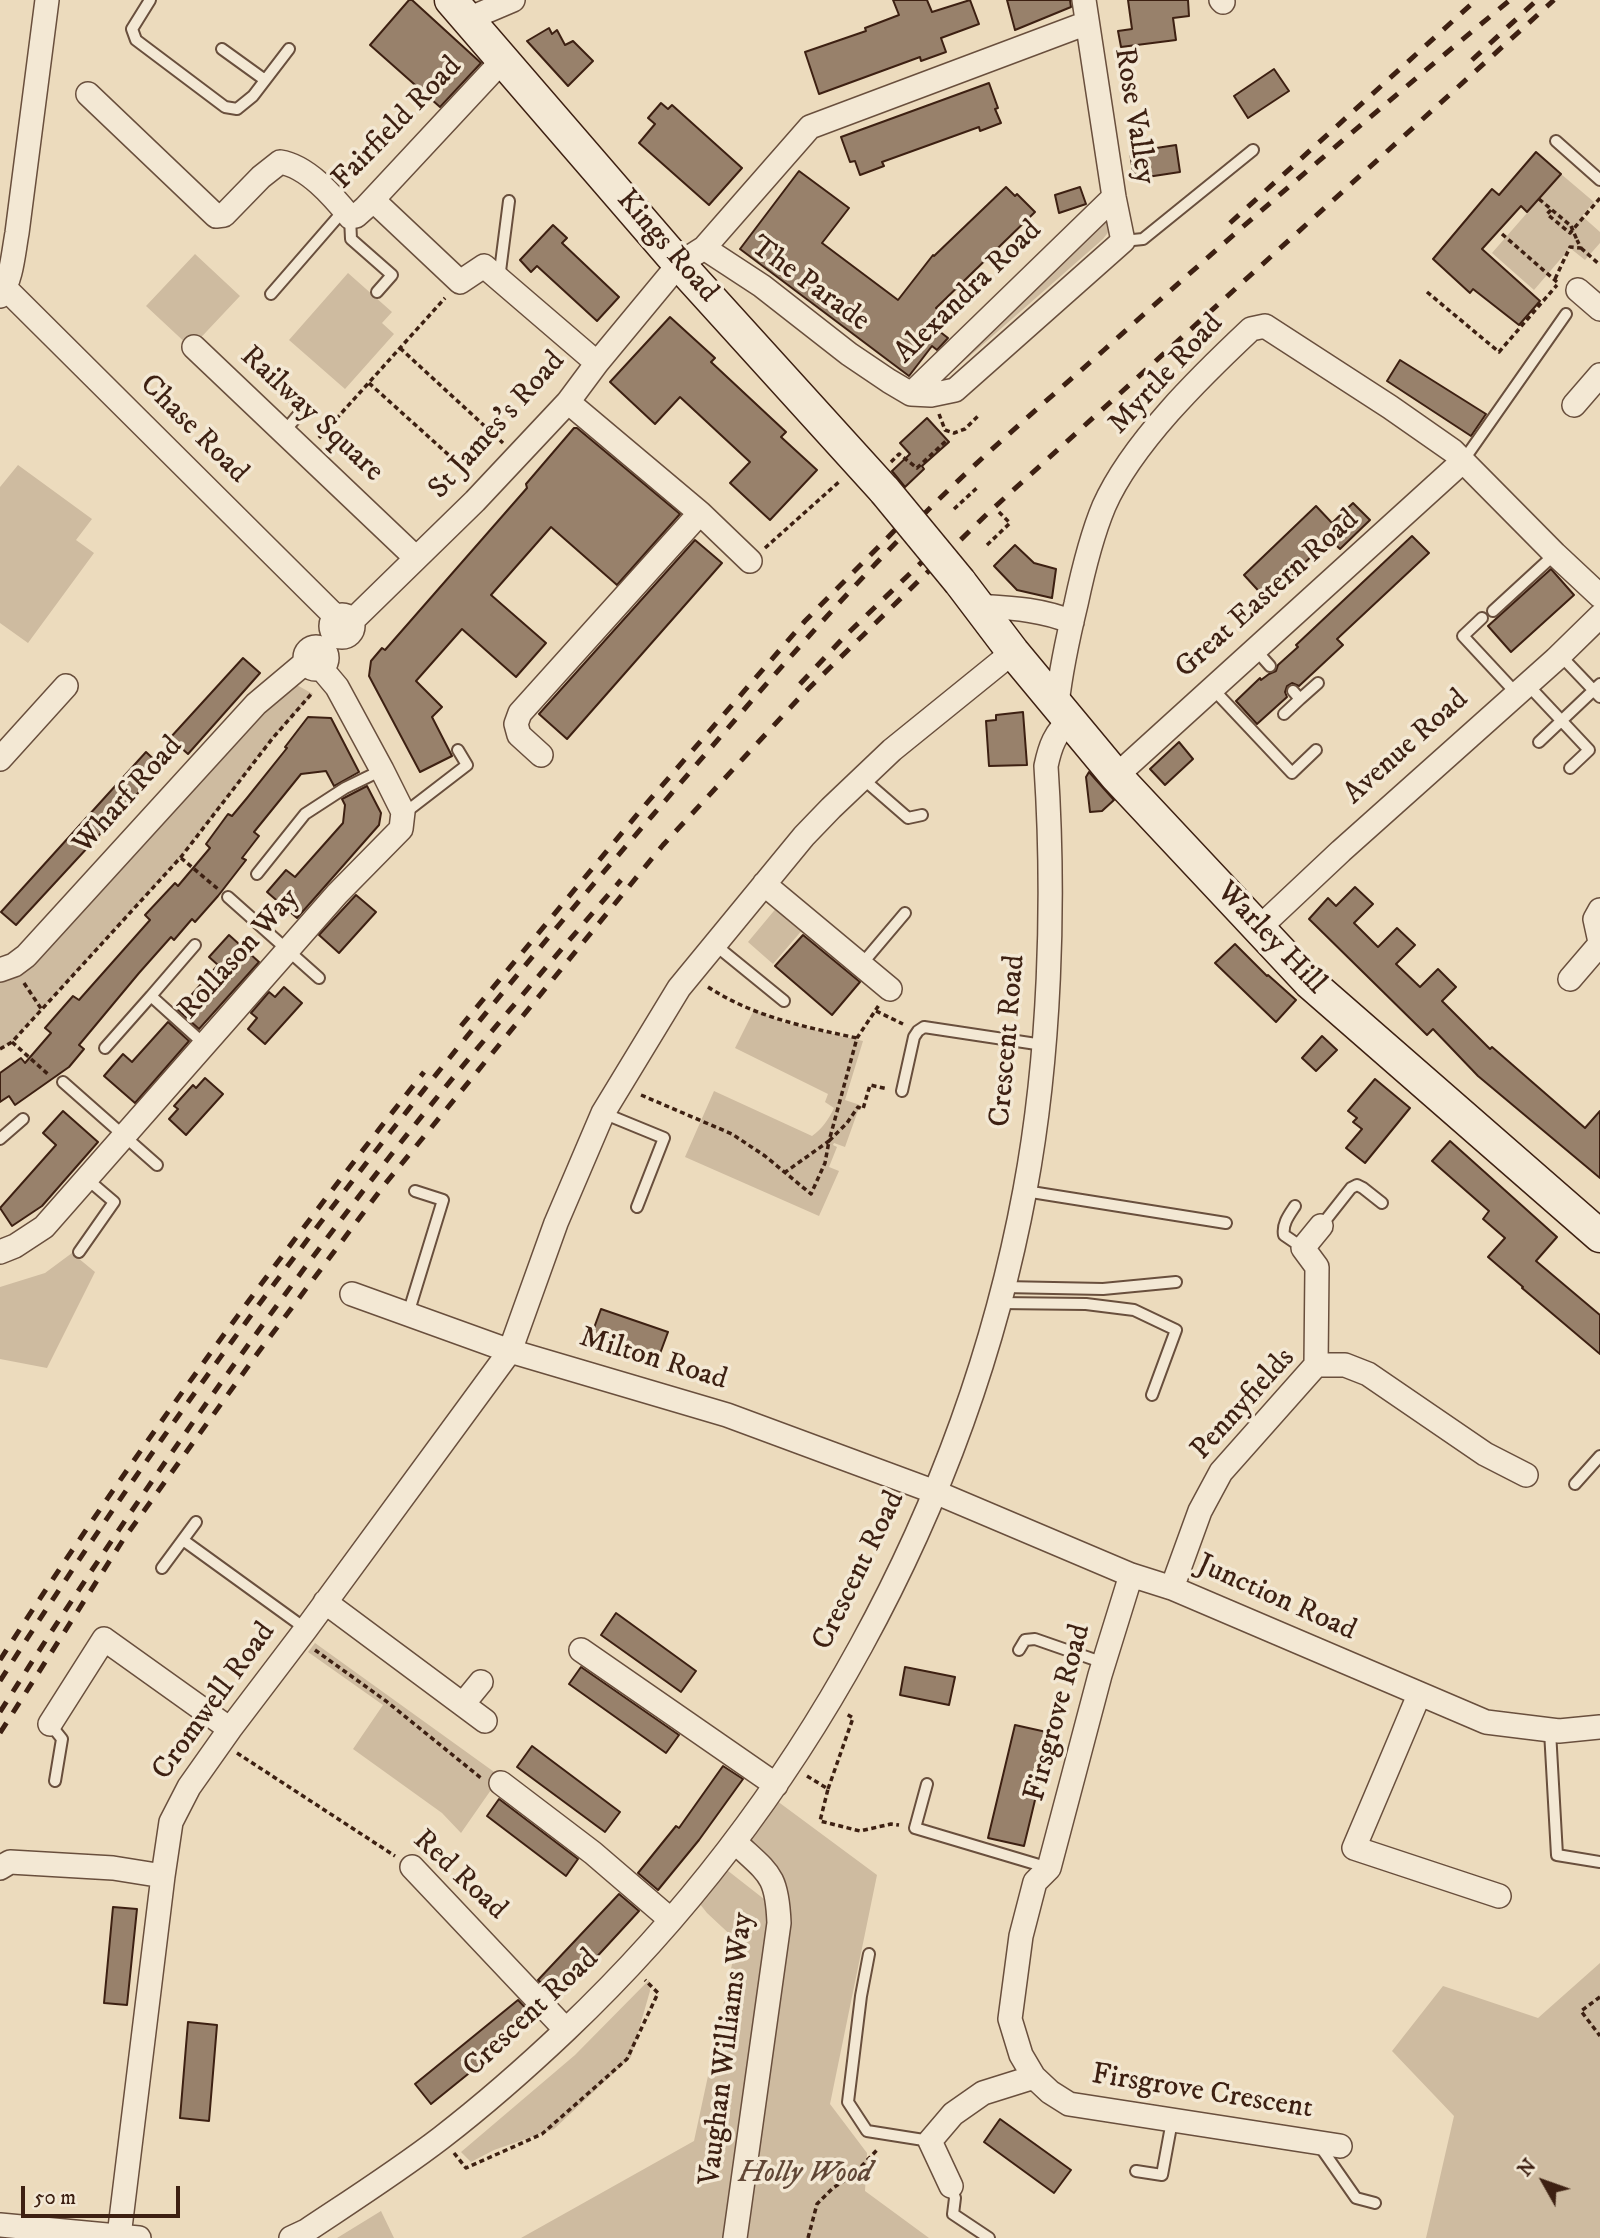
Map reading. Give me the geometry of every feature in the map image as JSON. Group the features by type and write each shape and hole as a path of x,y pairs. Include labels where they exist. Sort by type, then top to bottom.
{"main road":[{"name":"Kings Road","path":"459,10 502,61 692,256 886,491"},
{"name":"Warley Hill","path":"886,491 1013,652 1116,776 1258,929 1310,983 1359,1027 1600,1236"}],"street":[{"path":"3,292 17,233 47,0"},
{"path":"459,10 513,0"},
{"name":"Rose Valley","path":"1086,11 1123,241"},
{"name":"St James's Road","path":"327,646 409,568 517,457 568,402 597,363 692,256 810,127 1086,11"},
{"name":"Fairfield Road","path":"88,94 216,216 224,215 279,162 294,164 347,214 356,216 502,61"},
{"name":"Alexandra Road","path":"921,394 1114,197"},
{"path":"373,200 460,282 484,266 597,363"},
{"name":"Alexandra Road","path":"921,394 955,390 1123,241"},
{"name":"The Parade","path":"692,256 762,286 849,354 921,394"},
{"path":"1578,290 1600,309"},
{"name":"Chase Road","path":"3,292 327,646"},
{"name":"Myrtle Road","path":"1064,712 1061,667 1085,562 1104,506 1119,478 1179,402 1251,330 1265,326 1453,451 1600,596"},
{"name":"Railway Square","path":"194,347 416,558"},
{"path":"1574,405 1600,375"},
{"path":"568,402 700,513 750,561"},
{"name":"Great Eastern Road","path":"1116,776 1463,461"},
{"path":"541,755 519,735 516,724 520,713 700,513"},
{"path":"969,594 1053,614 1072,622"},
{"name":"Avenue Road","path":"1258,929 1340,851 1560,655 1600,616"},
{"path":"327,646 337,687 382,770 402,816"},
{"name":"Wharf Road","path":"0,970 14,965 26,956 256,704 327,646"},
{"name":"Cromwell Road","path":"129,2237 163,1875 172,1822 189,1787 510,1351 556,1223 603,1113 679,988 804,836 862,778 937,711 1013,652"},
{"path":"0,759 66,686"},
{"name":"Crescent Road","path":"291,2238 306,2231 441,2138 566,2030 630,1965 735,1842 789,1765 869,1634 935,1492 984,1355 1025,1191 1043,1045 1049,954 1046,766 1050,746 1062,727 1064,712"},
{"name":"Rollason Way","path":"0,1252 15,1246 44,1227 337,894 395,837 401,829 402,816"},
{"path":"764,884 890,989"},
{"path":"1570,979 1600,943 1595,919 1600,910"},
{"path":"1316,1365 1317,1267 1303,1248 1321,1226"},
{"name":"Milton Road","path":"352,1294 510,1351 727,1415 935,1492"},
{"name":"Pennyfields","path":"1172,1588 1200,1511 1221,1472 1316,1365 1345,1366 1368,1374 1485,1454 1526,1475"},
{"name":"Junction Road","path":"935,1492 1131,1575 1172,1588 1486,1722 1550,1731 1600,1727"},
{"name":"Firsgrove Road","path":"1049,1868 1104,1663 1131,1575"},
{"path":"325,1602 485,1721"},
{"path":"50,1724 104,1639 225,1736"},
{"path":"581,1650 776,1785"},
{"path":"463,1704 481,1682"},
{"path":"1419,1695 1354,1848 1499,1896"},
{"path":"501,1783 593,1853 671,1920"},
{"name":"Vaughan Williams Way","path":"735,1842 770,1875 778,1895 779,1923 735,2238"},
{"path":"0,1868 10,1862 113,1868 163,1875"},
{"name":"Red Road","path":"412,1867 566,2030"},
{"name":"Firsgrove Crescent","path":"1049,1868 1035,1882 1021,1936 1010,2019 1021,2055 1034,2077 1069,2104 1340,2146"},
{"path":"951,2186 930,2141 953,2114 983,2093 1034,2077"},
{"path":"0,2225 129,2237"}],"lane":[{"path":"150,0 132,29 136,40 225,107 237,109 253,96 289,49"},
{"path":"222,49 265,80"},
{"path":"1556,141 1600,180"},
{"path":"1123,241 1143,239 1253,150"},
{"path":"499,279 509,201"},
{"path":"347,214 351,239 392,275 377,292"},
{"path":"271,294 347,214"},
{"path":"1463,461 1566,314"},
{"path":"271,377 304,408 284,432"},
{"path":"1493,611 1555,554"},
{"path":"1482,618 1463,636 1561,721 1589,750 1570,768"},
{"path":"1255,649 1270,666"},
{"path":"1539,742 1598,690 1560,655"},
{"path":"1284,714 1297,695 1318,683"},
{"path":"1212,688 1292,773 1316,750"},
{"path":"402,816 467,765 458,750"},
{"path":"257,874 305,814 345,788 382,770"},
{"path":"862,778 908,818 922,815"},
{"path":"228,897 319,978"},
{"path":"861,965 905,913"},
{"path":"714,944 784,1001"},
{"path":"106,1048 195,945"},
{"path":"151,996 204,1043"},
{"path":"902,1091 914,1037 918,1031 929,1028 1043,1045"},
{"path":"63,1082 157,1165"},
{"path":"603,1113 664,1138 637,1207"},
{"path":"0,1139 23,1119"},
{"path":"79,1252 114,1202 87,1178"},
{"path":"1321,1226 1351,1188 1357,1185 1382,1203"},
{"path":"408,1314 443,1200 415,1191"},
{"path":"1025,1191 1226,1223"},
{"path":"1295,1206 1286,1219 1284,1235 1303,1248"},
{"path":"1001,1295 1176,1282"},
{"path":"1001,1295 1133,1310 1177,1330 1152,1395"},
{"path":"1575,1484 1600,1456"},
{"path":"162,1568 196,1522"},
{"path":"183,1540 303,1634"},
{"path":"1019,1650 1025,1640 1035,1639 1104,1663"},
{"path":"50,1724 62,1739 55,1781"},
{"path":"1550,1731 1557,1855 1600,1862"},
{"path":"927,1784 915,1828 1049,1868"},
{"path":"870,1954 859,2009 848,2102 867,2131 930,2141"},
{"path":"1136,2171 1162,2175 1172,2121"},
{"path":"1317,2143 1356,2198 1375,2203"},
{"path":"951,2186 955,2198 953,2214 989,2238"}],"path":[{"path":"1539,199 1551,210 1547,214 1570,233 1572,227 1600,198"},
{"path":"1572,227 1581,248 1600,265"},
{"path":"1427,292 1499,352 1559,283 1502,233"},
{"path":"1555,279 1570,247 1581,248"},
{"path":"306,453 460,282"},
{"path":"400,348 517,457"},
{"path":"368,382 487,489"},
{"path":"921,394 945,430 954,433 965,429 978,416"},
{"path":"899,454 917,468 947,440"},
{"path":"954,509 979,486"},
{"path":"750,561 821,500"},
{"path":"986,545 1010,523 998,510"},
{"path":"0,1049 12,1042 181,857 272,739 313,694 327,646"},
{"path":"181,857 228,897"},
{"path":"620,1085 732,1135 765,1156 811,1194 825,1163 857,1038 890,989"},
{"path":"876,1011 918,1031"},
{"path":"12,1042 57,1083 63,1082"},
{"path":"784,1173 829,1141 858,1107 863,1109 870,1085 902,1091"},
{"path":"303,1634 490,1785 493,1787 501,1783"},
{"path":"827,1703 853,1718 828,1788 820,1821 860,1831 891,1824 915,1828"},
{"name":"Red Road","path":"225,1736 412,1867"},
{"path":"789,1765 828,1788"},
{"path":"441,2138 466,2168 542,2134 627,2059 658,1993 630,1965"},
{"path":"1600,1997 1581,2011 1600,2036"},
{"path":"808,2238 817,2204 832,2188 853,2175 874,2151 906,2137"}],"green space":[{"path":"1561,174 1594,202 1582,216 1600,232 1600,243 1585,260 1570,248 1534,290 1492,253"},
{"path":"1109,214 1110,230 1103,239 939,383 934,383"},
{"path":"195,254 240,296 191,348 146,306"},
{"path":"348,273 392,312 382,323 394,334 345,389 289,340"},
{"path":"18,465 92,519 76,540 94,553 28,643 0,623 0,487"},
{"path":"286,679 313,694 270,742 181,857 12,1042 0,1049 0,970"},
{"path":"778,906 804,928 773,964 748,942"},
{"path":"754,1010 785,1023 863,1041 845,1100 860,1105 845,1147 834,1143 833,1145 837,1147 829,1167 839,1171 819,1216 685,1157 714,1091 812,1136 825,1124 834,1108 825,1102 828,1094 735,1048"},
{"path":"72,1253 95,1272 47,1368 0,1359 0,1287 45,1273"},
{"path":"315,1643 497,1774 493,1787 461,1833 442,1813 353,1749 383,1705 308,1652"},
{"name":"Holly Wood","path":"769,1795 877,1875 830,2104 867,2153 865,2191 929,2238 521,2238 694,2141 737,1941 707,1913 692,1894 718,1863 778,1910 735,1842"},
{"path":"1600,1963 1600,2238 1426,2238 1454,2116 1392,2051 1443,1986 1538,2018"},
{"path":"649,1980 650,1991 631,2057 554,2129 494,2150 471,2162 461,2152 575,2055"},
{"path":"381,2211 394,2238 337,2238"}],"building":[{"path":"409,0 481,63 440,107 370,45"},
{"path":"893,0 927,0 932,12 970,0 979,24 941,38 946,52 921,61 920,57 819,94 805,52 866,31 865,28 899,15"},
{"path":"1007,0 1070,0 1071,7 1015,30"},
{"path":"1128,0 1188,0 1189,16 1173,18 1176,40 1121,47 1118,31 1132,29"},
{"path":"549,28 552,34 557,30 565,45 573,41 593,61 568,86 527,41"},
{"path":"1274,69 1289,91 1248,118 1234,96"},
{"path":"989,83 1001,123 980,131 979,127 882,162 884,166 860,175 855,161 850,162 841,137"},
{"path":"661,103 668,109 672,105 742,168 709,205 639,143 655,124 648,118"},
{"path":"1176,145 1180,172 1134,179 1130,152"},
{"path":"1536,152 1561,174 1527,212 1521,206 1482,249 1540,301 1519,325 1473,289 1470,293 1433,259 1492,189 1499,195"},
{"path":"799,171 849,208 822,243 898,300 933,255 1006,187 1035,212 936,308 949,318 939,331 948,338 937,350 932,346 909,376 740,249"},
{"path":"1080,187 1086,204 1059,213 1055,195"},
{"path":"553,225 567,238 562,243 619,297 597,321 537,266 531,272 520,260"},
{"path":"670,317 715,358 711,362 786,432 781,437 817,470 770,520 730,483 750,462 680,397 655,424 610,382"},
{"path":"1400,360 1486,414 1471,436 1387,381"},
{"path":"927,418 949,442 922,466 924,469 905,487 892,471 910,454 900,443"},
{"path":"574,428 680,514 617,585 551,527 491,595 546,643 516,677 462,629 416,681 442,707 432,717 452,756 420,772 369,676 371,661 382,648 385,650 527,488 526,484"},
{"path":"1353,503 1370,520 1340,549 1330,539 1266,599 1244,575 1316,506 1332,523"},
{"path":"1412,536 1429,553 1337,639 1343,645 1299,686 1292,683 1287,686 1287,697 1257,724 1236,701 1260,678 1261,680 1276,671 1278,665 1298,647 1296,645"},
{"path":"695,540 722,563 567,739 539,714"},
{"path":"1015,545 1034,563 1056,569 1052,598 1017,590 994,566"},
{"path":"1551,569 1574,595 1511,652 1488,626"},
{"path":"243,658 260,673 188,754 170,738"},
{"path":"1023,712 1027,765 989,766 986,721 996,720 996,715"},
{"path":"308,717 331,718 359,772 334,786 326,771 301,774 254,832 259,836 242,858 246,860 218,896 195,922 192,919 174,940 171,937 139,973 79,1045 84,1049 69,1067 15,1105 9,1096 0,1102 0,1073 21,1058 25,1063 51,1033 45,1028 73,996 79,1000 150,920 145,915 175,883 178,886 210,848 206,844 228,814 232,816 247,798"},
{"path":"1179,742 1193,759 1165,785 1150,769"},
{"path":"146,752 162,767 16,925 1,912"},
{"path":"1089,772 1114,800 1102,811 1090,812 1086,777"},
{"path":"367,786 381,813 379,825 297,918 267,892 286,870 295,877 343,823 345,805 342,799"},
{"path":"1355,887 1373,904 1354,923 1378,947 1397,928 1415,945 1396,964 1420,987 1438,969 1456,987 1442,1001 1490,1049 1492,1047 1585,1128 1600,1111 1600,1178 1478,1076 1433,1029 1427,1035 1309,919 1328,898 1336,906"},
{"path":"356,895 376,912 339,953 319,935"},
{"path":"229,935 259,962 199,1029 178,1010 218,965 209,957"},
{"path":"803,935 860,982 832,1015 775,966"},
{"path":"1235,944 1296,1000 1276,1022 1215,963"},
{"path":"284,987 302,1003 265,1044 248,1029 257,1018 251,1013 269,992 275,997"},
{"path":"168,1022 189,1041 135,1103 104,1076 123,1054 132,1062"},
{"path":"1322,1036 1337,1050 1316,1071 1302,1058"},
{"path":"205,1078 223,1094 186,1135 169,1119 178,1109 174,1106 193,1085 196,1088"},
{"path":"1375,1079 1410,1108 1365,1163 1346,1148 1362,1129 1353,1122 1357,1118 1348,1111"},
{"path":"63,1111 98,1142 42,1206 12,1226 0,1208 56,1145 43,1133"},
{"path":"1450,1141 1557,1237 1536,1261 1600,1315 1600,1354 1488,1257 1505,1238 1483,1219 1489,1211 1432,1161"},
{"path":"601,1309 668,1332 658,1359 591,1336"},
{"path":"616,1613 696,1671 681,1692 601,1635"},
{"path":"581,1667 679,1735 666,1753 569,1684"},
{"path":"905,1667 955,1677 949,1705 900,1695"},
{"path":"1015,1725 1051,1733 1024,1846 988,1838"},
{"path":"532,1746 620,1812 605,1832 517,1767"},
{"path":"723,1766 743,1779 699,1840 658,1890 638,1873 676,1826 679,1828"},
{"path":"499,1799 578,1859 566,1876 487,1816"},
{"path":"619,1894 639,1911 557,2000 538,1980"},
{"path":"113,1907 137,1909 127,2005 104,2003"},
{"path":"518,2000 536,2019 431,2104 415,2084"},
{"path":"188,2022 217,2025 209,2121 180,2118"},
{"path":"1000,2119 1071,2170 1054,2193 984,2142"}],"railway":[{"path":"1230,223 1476,0"},
{"path":"0,1681 74,1567 229,1345 393,1129 564,919 821,623 927,511 992,449 1356,129 1510,0"},
{"path":"1472,60 1537,0"},
{"path":"0,1733 123,1540 257,1354 385,1184 663,845 801,696 988,513 1554,0"},
{"path":"461,1026 646,804 805,621 904,521"},
{"path":"800,684 845,636 924,560"},
{"path":"0,1712 139,1501 285,1294 444,1089 621,880"},
{"path":"0,1660 152,1434 313,1215 424,1072"}]}
